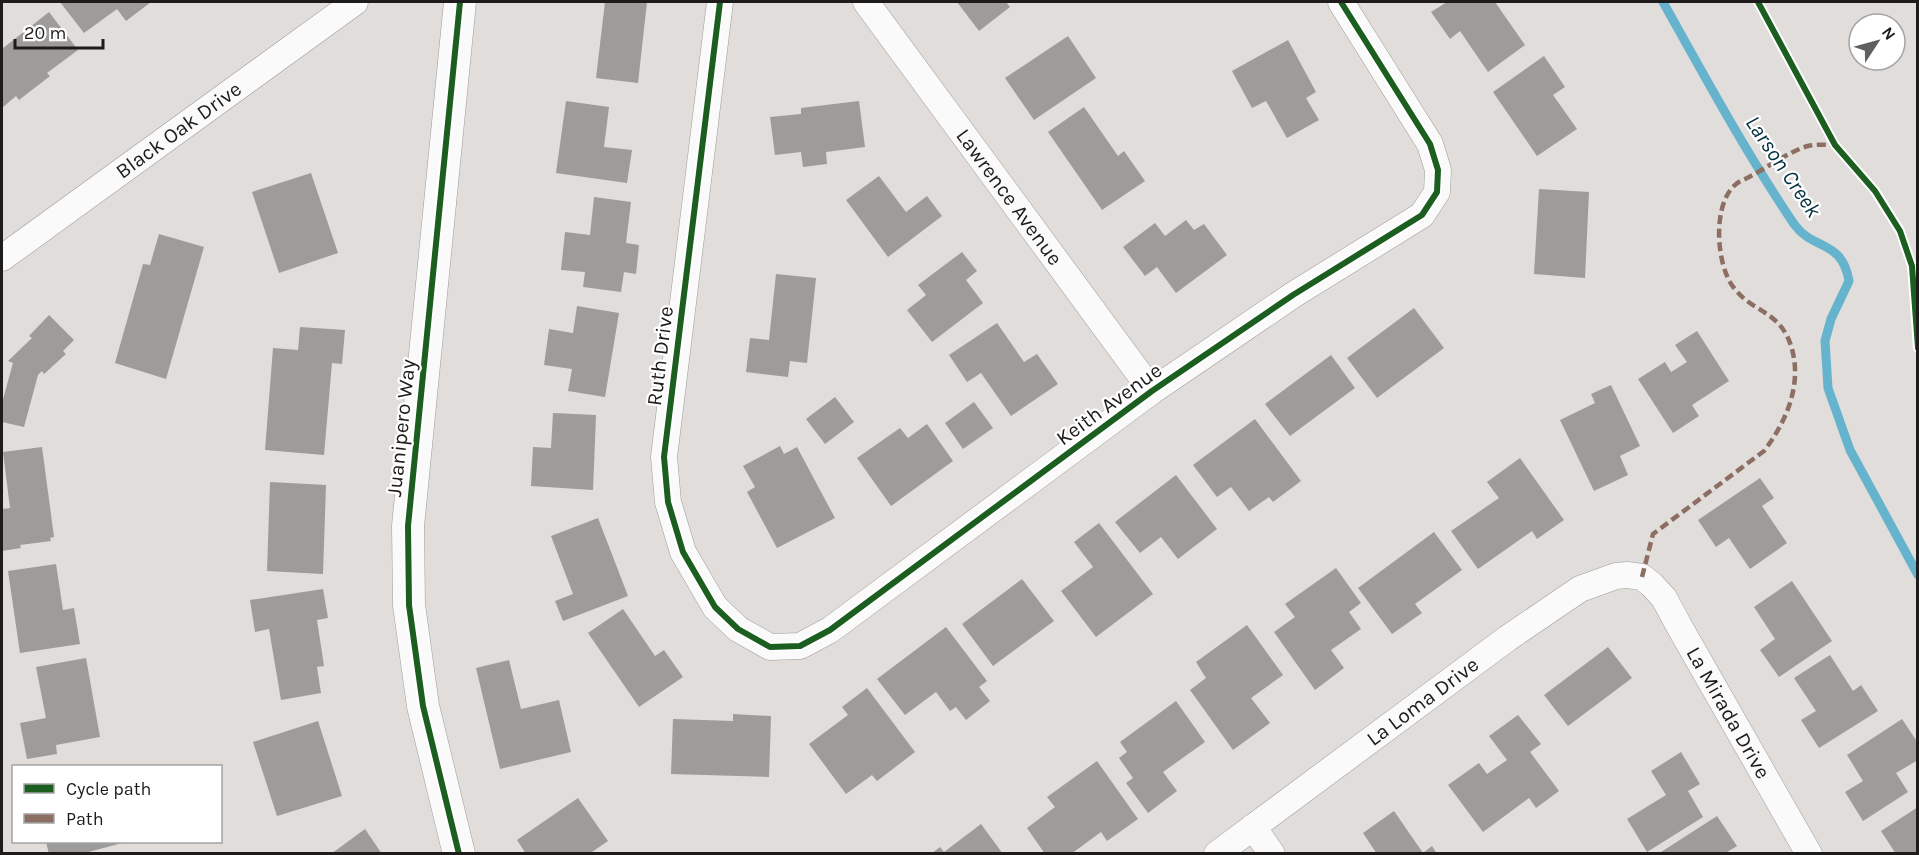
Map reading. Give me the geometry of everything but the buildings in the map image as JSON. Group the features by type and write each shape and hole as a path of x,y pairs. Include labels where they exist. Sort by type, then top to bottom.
{"street":[{"name":"Black Oak Drive","path":"2,258 355,2"},
{"name":"Juanipero Way","path":"459,854 423,706 409,605 408,526 460,2"},
{"name":"Ruth Drive","path":"720,2 664,457 668,502 683,552 715,607 738,629 770,647 800,646"},
{"name":"Lawrence Avenue","path":"866,2 1152,391"},
{"name":"Keith Avenue","path":"800,646 830,630 1152,391 1293,295 1422,215 1437,192 1438,170 1431,144 1341,2"},
{"name":"La Loma Drive","path":"1217,854 1508,638 1580,589 1616,576 1642,577"},
{"name":"La Mirada Drive","path":"1642,577 1652,585 1672,610 1809,854"},
{"path":"1253,827 1272,854"}],"waterway":[{"name":"Larson Creek","path":"1663,2 1743,142 1794,224 1810,238 1834,252 1845,268 1849,281 1831,319 1825,341 1828,388 1850,450 1918,575"}],"marked path":[{"path":"1642,577 1653,534 1764,451 1785,416 1793,390 1795,363 1787,336 1774,319 1750,303 1734,288 1723,265 1720,251 1720,221 1728,194 1738,182 1794,151 1811,145 1835,145"}],"cycle path":[{"path":"459,854 423,706 409,605 408,526 460,2"},
{"path":"720,2 664,457 668,502 683,552 715,607 738,629 770,647 800,646 830,630 1152,391 1293,295 1422,215 1437,192 1438,170 1430,144 1341,2"},
{"path":"1758,2 1835,145 1875,191 1900,231 1912,266 1918,348"}]}
